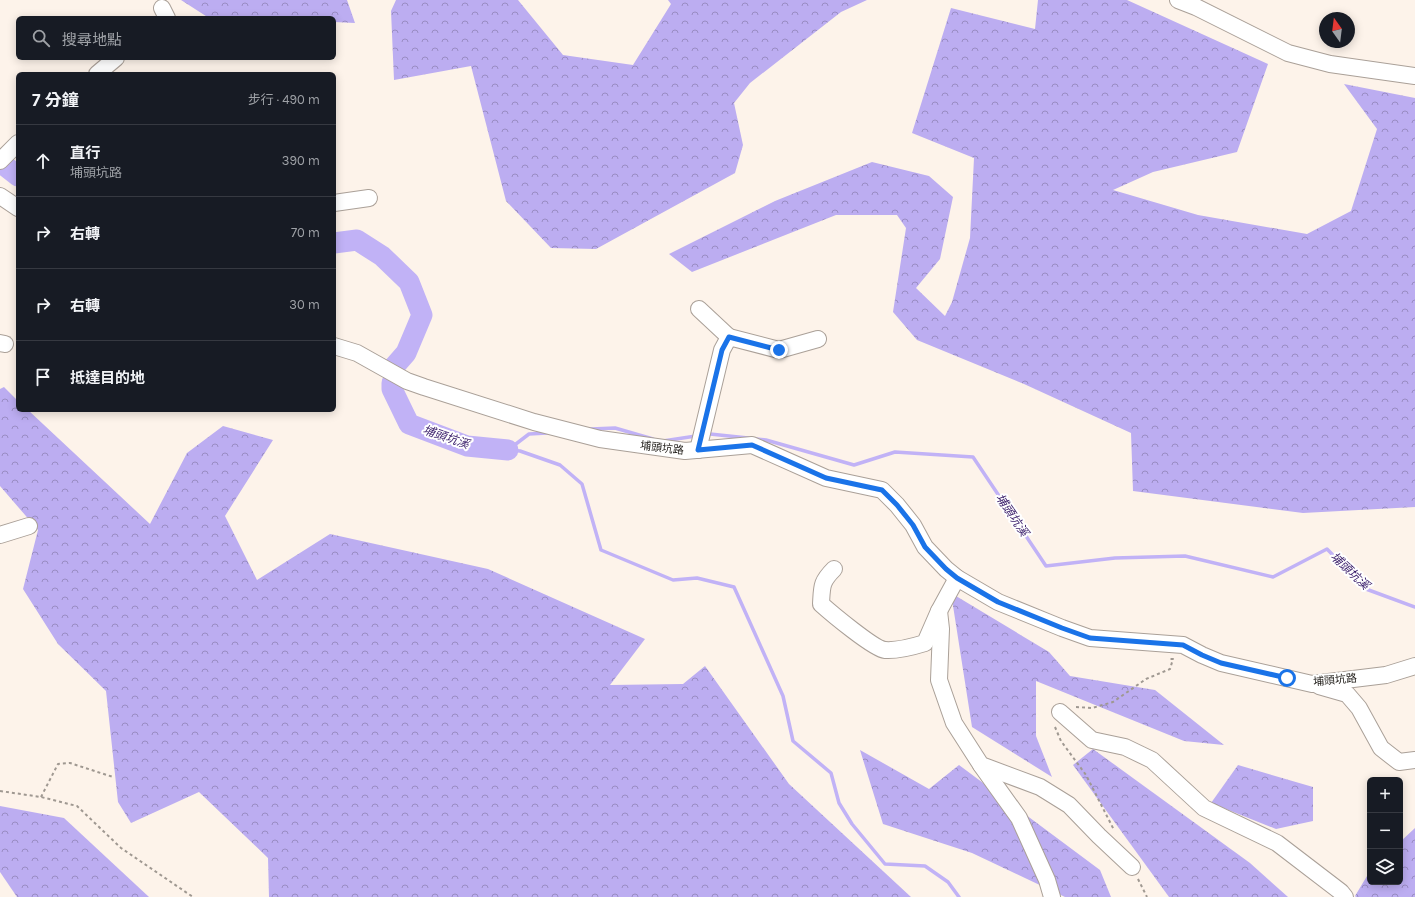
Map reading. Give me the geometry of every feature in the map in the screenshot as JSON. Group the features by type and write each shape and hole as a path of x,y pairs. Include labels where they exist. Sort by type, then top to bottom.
{"street":[{"path":"1178,0 1196,7 1288,53 1330,64 1415,76"},
{"path":"99,72 114,60"},
{"path":"0,160 16,145"},
{"path":"0,196 16,207"},
{"path":"336,203 370,198"},
{"path":"699,310 729,337 779,350 818,339"},
{"path":"701,440 722,350 729,337"},
{"name":"埔頭坑路","path":"336,347 357,353 412,383 534,422 600,439 685,451 701,440 752,445 826,478 882,490 897,505 913,525 925,547 957,578 998,602 1090,638 1183,645 1221,663 1312,684 1386,675 1415,666"},
{"path":"0,535 28,526"},
{"path":"834,569 825,578 821,604 868,641 883,650 909,648 925,643 939,611 957,578"},
{"path":"939,611 941,629 939,680 954,723 981,765 1019,818 1047,880 1052,897"},
{"path":"1312,684 1347,694 1359,708 1381,748 1399,762 1415,760"},
{"path":"1060,712 1092,740 1124,746 1152,760 1204,808 1277,844 1341,892 1345,897"},
{"path":"981,765 1040,788 1069,805 1099,836 1132,866"}],"path":[{"path":"41,797 58,764 70,763 112,777"},
{"path":"0,791 41,797 77,806 121,848 193,897"}],"green space":[{"path":"181,0 347,0 355,23 336,22 336,16 206,16"},
{"path":"396,0 518,0 563,55 633,65 671,4 668,0 867,0 841,12 750,83 734,103 743,145 735,173 596,249 551,248 506,201 471,66 394,80 391,11"},
{"path":"1038,0 1127,0 1268,64 1237,152 1153,172 1113,190 1198,215 1307,234 1351,211 1377,129 1344,84 1415,98 1415,507 1303,513 1133,491 1131,433 1024,384 917,340 893,312 906,228 897,215 836,215 692,272 669,254 775,201 872,162 929,176 953,197 940,259 916,288 945,316 952,302 970,238 974,158 912,133 951,8 1035,29"},
{"path":"4,387 16,399 16,412 30,412 150,524 187,453 223,426 273,440 225,516 257,580 330,534 488,569 645,639 610,685 683,684 705,666 789,784 911,897 269,897 268,858 199,792 131,823 118,802 106,691 58,644 23,589 38,530 0,486 0,389"},
{"path":"951,593 1049,652 1070,676 1155,690 1224,745 1184,741 1036,681 1036,736 1052,777 972,727"},
{"path":"1093,749 1250,863 1288,897 1169,897 1073,765"},
{"path":"860,750 929,789 959,765 1100,870 1111,897 1065,897 972,853 883,824"},
{"path":"1238,765 1313,787 1313,821 1276,829 1211,803"},
{"path":"0,806 64,818 149,897 17,897 0,872"},
{"path":"1415,828 1415,897 1356,897 1355,896 1367,876 1367,885 1403,885 1403,839"}],"waterway":[{"name":"埔頭坑溪","path":"0,162 16,174"},
{"name":"埔頭坑溪","path":"336,243 357,240 382,256 409,282 422,315 406,353 392,369"},
{"name":"埔頭坑溪","path":"392,383 392,389 409,424 467,446 508,450"},
{"name":"埔頭坑溪","path":"591,429 615,428 653,439"},
{"name":"埔頭坑溪","path":"508,450 529,434 547,433"},
{"name":"埔頭坑溪","path":"706,434 748,438"},
{"name":"埔頭坑溪","path":"663,441 696,436"},
{"name":"埔頭坑溪","path":"756,439 766,440 854,465 895,452 973,457 1046,566 1115,558 1185,556 1273,577 1327,549 1366,589 1415,607"},
{"path":"508,450 520,451 560,465 582,484 601,550 673,580 697,578 734,587 783,696 793,741 831,773 839,803 852,824 885,864 925,866 948,882 959,897"}],"route":[{"path":"779,350 729,337 722,350 698,450 752,445 826,478 882,490 897,505 913,525 925,547 957,578 998,602 1062,628 1090,638 1183,645 1221,663 1287,678"}]}
